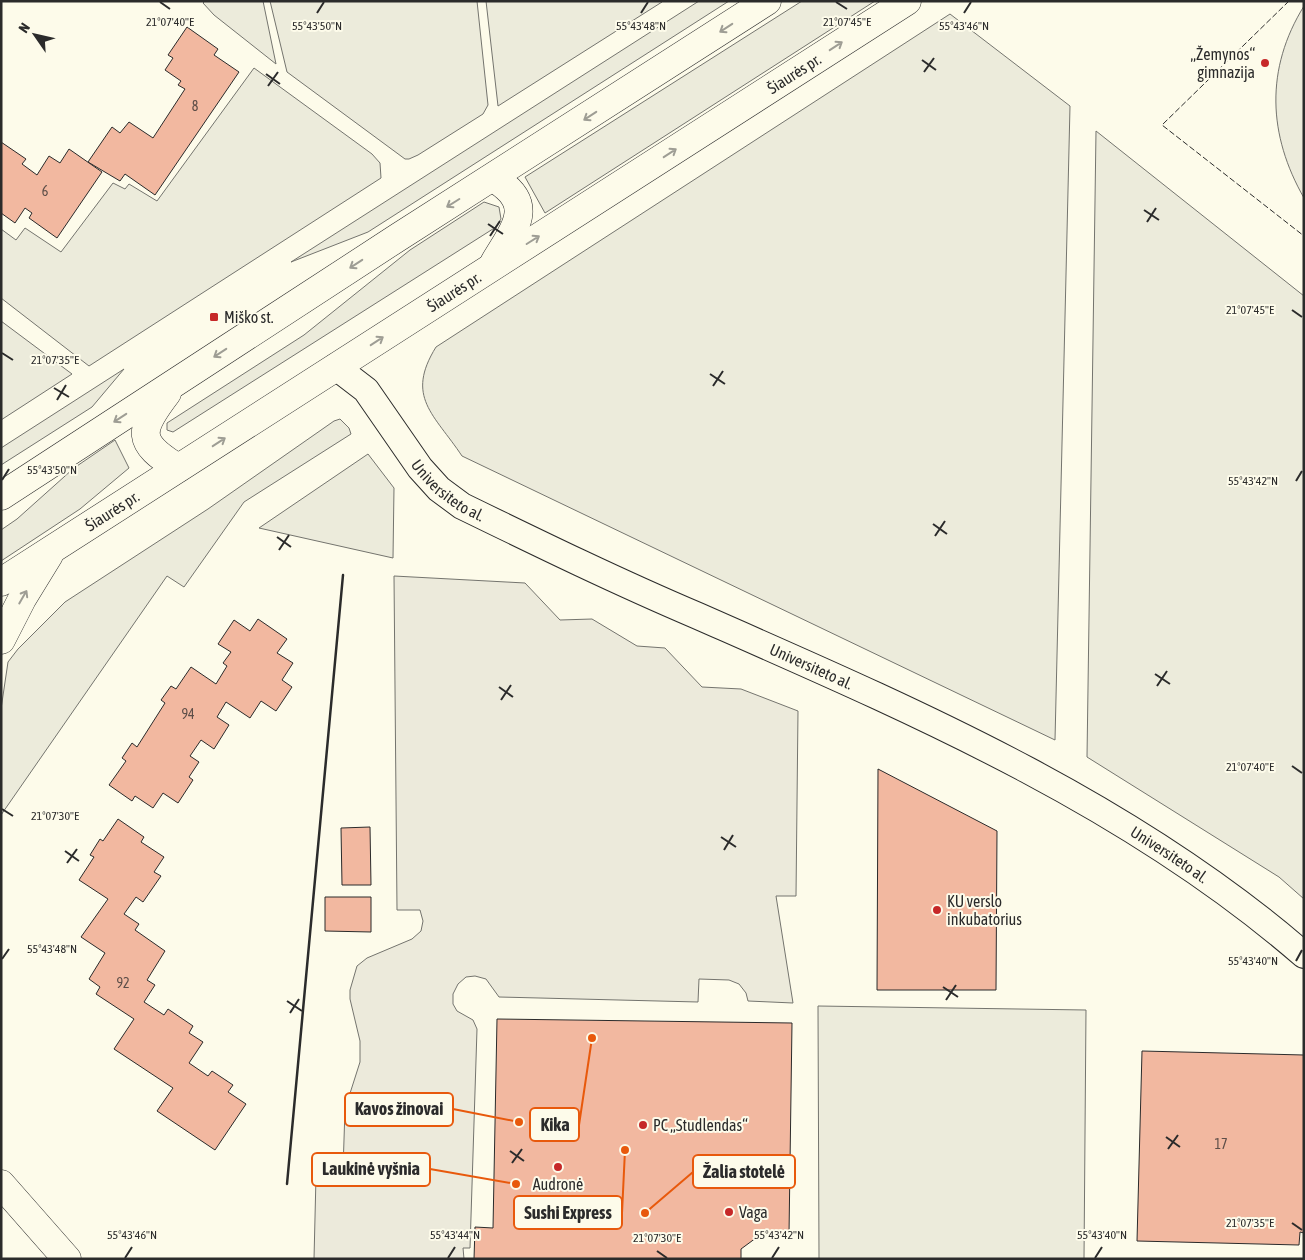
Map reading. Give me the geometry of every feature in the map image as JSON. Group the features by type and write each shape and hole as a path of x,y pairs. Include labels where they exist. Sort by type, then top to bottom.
{"main road":[{"path":"1,496 767,1"},
{"name":"Šiaurės pr.","path":"1,582 907,1"},
{"path":"492,266 517,224 520,211 513,193 493,178"},
{"path":"176,382 150,416 146,430 146,441 152,450 178,468"},
{"path":"1,640 22,599 52,550"},
{"path":"1,1184 67,1259"}],"street":[{"name":"Universiteto al.","path":"336,367 366,390 420,468 438,489 462,506 626,584 866,691 1000,755 1188,865 1249,909 1304,955"}],"shaded area":[{"path":"205,1 263,1 276,64 214,15 203,3"},
{"path":"270,1 477,1 488,105 483,114 418,155 405,159 287,72"},
{"path":"486,1 660,1 662,2 498,106"},
{"path":"699,1 729,1 368,232 291,262"},
{"path":"802,1 875,1 545,213 525,177"},
{"path":"1304,6 1304,198 1283,150 1276,102 1277,78 1282,54 1291,30"},
{"path":"950,14 1070,106 1055,740 462,456 433,416 423,392 423,379 427,364 436,347"},
{"path":"254,68 372,154 380,163 381,178 89,366 1,298 1,229 16,240 25,228 61,252 113,183 125,189 129,184 157,201"},
{"path":"1096,131 1304,296 1304,899 1279,877 1087,757"},
{"path":"484,202 499,207 501,219 496,227 173,432 167,430 167,423 304,335 410,250"},
{"path":"1,321 72,374 1,420"},
{"path":"124,369 92,407 1,465 1,448"},
{"path":"340,419 349,428 351,434 244,502 184,587 167,576 1,815 1,709 8,662 18,649 65,602 208,509 334,421"},
{"path":"115,440 129,468 80,509 1,561 1,530 17,519 74,468"},
{"path":"368,454 394,488 393,558 259,528"},
{"path":"394,576 525,583 560,620 592,619 637,646 665,648 702,687 741,689 798,711 796,896 776,896 793,1003 748,1001 746,993 739,984 729,980 699,979 698,1002 499,997 486,979 475,976 466,977 458,984 453,994 453,1004 457,1011 473,1020 477,1029 470,1248 463,1248 464,1259 314,1259 316,1176 343,1170 345,1109 360,1062 360,1041 350,999 350,990 357,966 367,958 412,939 421,931 423,921 420,910 397,910"},
{"path":"818,1006 1086,1010 1084,1259 819,1259"}],"building":[{"path":"187,27 218,49 214,55 239,72 155,195 125,174 120,181 88,162 112,127 120,133 129,122 153,138 185,89 178,85 181,81 165,70 173,58 168,55"},
{"path":"1,142 26,159 22,164 37,175 49,156 60,163 69,149 102,172 57,238 29,218 32,213 25,208 15,223 1,213"},
{"path":"258,619 287,639 277,653 293,663 282,680 292,687 276,711 261,701 250,718 226,702 217,717 229,725 214,749 201,740 190,756 199,762 189,777 193,780 178,803 163,793 153,808 135,796 132,801 109,785 126,761 122,758 132,743 137,747 165,703 161,700 171,686 176,689 191,667 216,684 227,666 223,663 231,652 218,644 234,620 250,631"},
{"name":"KU verslo inkubatorius","path":"878,769 997,831 996,990 877,990"},
{"path":"118,819 144,837 141,842 164,857 154,872 161,876 143,902 136,897 124,914 139,924 135,930 165,951 147,980 155,985 144,1002 164,1015 168,1009 193,1026 189,1033 203,1042 189,1063 208,1076 212,1071 233,1085 228,1092 246,1104 215,1150 157,1111 173,1088 114,1049 134,1019 96,994 100,987 89,979 105,953 81,937 108,899 79,880 94,857 90,855 100,839 103,841"},
{"path":"370,827 371,885 342,885 341,828"},
{"path":"325,897 371,897 371,932 325,931"},
{"name":"PC „Studlendas“","path":"497,1019 792,1023 789,1234 760,1235 741,1249 741,1259 474,1259 475,1227 493,1228"},
{"path":"1142,1051 1304,1055 1304,1233 1300,1232 1299,1245 1137,1241"}],"fence":[{"path":"1289,1 1162,125 1304,236"}],"wall":[{"path":"287,1184 343,575"}],"place":[{"name":"„Žemynos“ gimnazija","path":"1265,63"},
{"name":"Miško st.","path":"214,317"},
{"name":"KU verslo inkubatorius","path":"937,910"},
{"name":"Kika","path":"592,1038"},
{"name":"Kavos žinovai","path":"519,1122"},
{"name":"PC „Studlendas“","path":"643,1125"},
{"name":"Sushi Express","path":"625,1150"},
{"name":"Audronė","path":"558,1167"},
{"name":"Laukinė vyšnia","path":"516,1184"},
{"name":"Vaga","path":"729,1212"},
{"name":"Žalia stotelė","path":"645,1213"}]}
